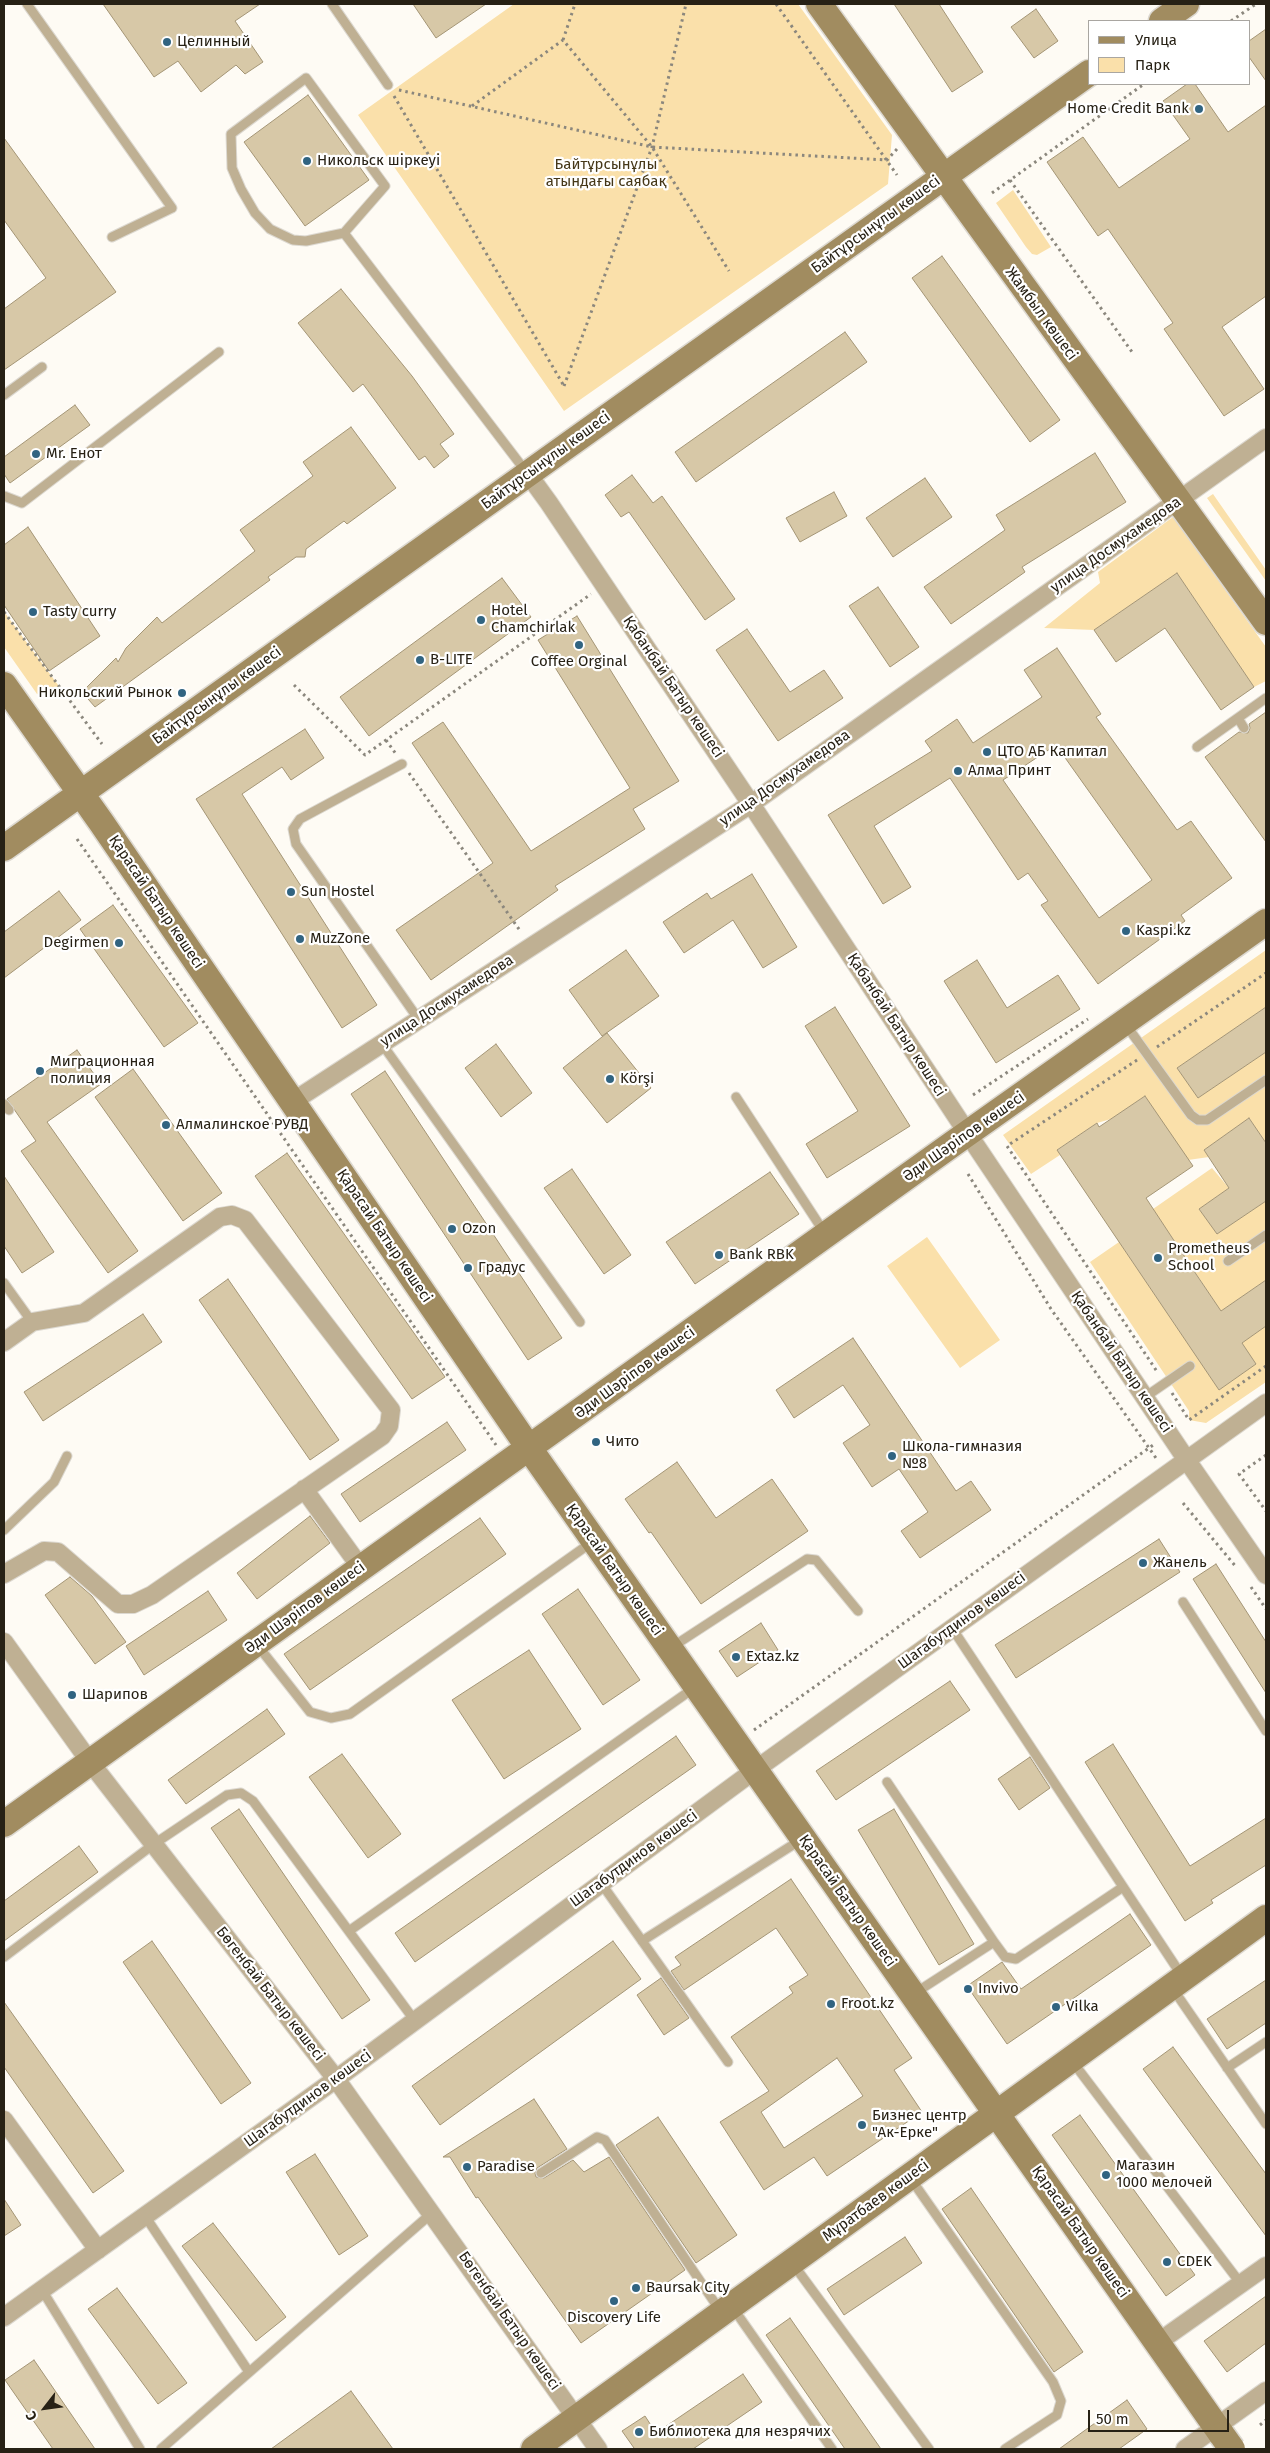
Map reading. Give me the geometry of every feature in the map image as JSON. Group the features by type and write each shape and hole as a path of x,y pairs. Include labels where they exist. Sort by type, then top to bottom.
{"street":[{"name":"Жамбыл көшесі","path":"818,4 1266,622"},
{"path":"1163,20 1186,4"},
{"name":"Байтұрсынұлы көшесі","path":"4,848 1088,74"},
{"name":"улица Досмухамедова","path":"292,1102 751,804 1266,438"},
{"name":"Қабанбай Батыр көшесі","path":"528,474 751,804 1144,1397 1266,1575"},
{"name":"Қарасай Батыр көшесі","path":"4,685 81,793 529,1448 1223,2437"},
{"name":"Әди Шәріпов көшесі","path":"4,1824 1266,922"},
{"path":"4,1342 32,1322 84,1313 220,1217 232,1215 245,1220 391,1410 389,1426 382,1436 152,1595 133,1604 118,1604 58,1552 44,1551 4,1574"},
{"name":"Шагабутдинов көшесі","path":"4,2317 336,2079 755,1770 1266,1403"},
{"path":"304,1489 361,1568"},
{"name":"Бөгенбай Батыр көшесі","path":"6,1651 336,2079 578,2418 598,2449"},
{"name":"Мұратбаев көшесі","path":"534,2449 1266,1918"},
{"path":"4,2120 98,2250"},
{"path":"1157,2343 1266,2266"},
{"path":"1186,2449 1223,2437 1266,2391"}],"lane":[{"path":"27,4 172,208 112,237"},
{"path":"332,4 346,27 388,85"},
{"path":"306,78 385,186 344,233 306,241 293,240 270,229 255,213 241,189 232,168 231,134 306,78"},
{"path":"344,233 528,474"},
{"path":"4,496 22,503 219,352"},
{"path":"4,396 42,367"},
{"path":"1197,747 1266,698"},
{"path":"1238,718 1244,728"},
{"path":"402,764 300,819 293,829 296,844 419,1020"},
{"path":"1125,1023 1191,1115 1198,1120 1207,1120 1266,1080"},
{"path":"382,1044 580,1322"},
{"path":"736,1096 826,1235"},
{"path":"1228,1261 1266,1235"},
{"path":"4,1283 32,1322"},
{"path":"1144,1397 1190,1366"},
{"path":"4,1530 54,1482 67,1456"},
{"path":"256,1643 310,1712 331,1718 350,1714 594,1541"},
{"path":"670,1649 807,1560 816,1560 858,1611"},
{"path":"1183,1602 1266,1731"},
{"path":"952,1628 1123,1887 1228,2068 1266,2124"},
{"path":"349,1931 696,1686"},
{"path":"887,1782 1005,1957 1016,1959 1123,1887"},
{"path":"4,1957 154,1844 227,1794 240,1793 253,1801 415,2021"},
{"path":"642,1942 803,1838"},
{"path":"601,1884 728,2062"},
{"path":"913,1995 994,1942"},
{"path":"1228,2068 1266,2042"},
{"path":"1071,2059 1241,2284"},
{"path":"541,2173 597,2137 605,2140 727,2310 832,2449"},
{"path":"909,2177 1053,2382 1060,2401 1057,2415 1005,2449"},
{"path":"162,2449 432,2213"},
{"path":"145,2216 249,2372"},
{"path":"792,2262 929,2449"},
{"path":"42,2290 140,2449"}],"path":[{"path":"472,106 563,40 575,4"},
{"path":"388,85 564,386 652,147 686,4"},
{"path":"776,4 897,175"},
{"path":"1233,20 1256,4"},
{"path":"563,40 652,147 729,271"},
{"path":"388,85 394,89 652,147 887,160"},
{"path":"992,193 1143,85"},
{"path":"887,160 898,148"},
{"path":"1010,180 1132,352"},
{"path":"294,685 365,755 604,585"},
{"path":"4,612 102,744"},
{"path":"386,740 531,947"},
{"path":"77,839 508,1464"},
{"path":"1007,1146 1189,1420 1266,1366"},
{"path":"968,1174 1051,1309 1156,1458"},
{"path":"753,1730 1149,1448"},
{"path":"1266,1456 1239,1474 1266,1511"},
{"path":"1183,1503 1240,1573"},
{"path":"1246,1580 1266,1609"},
{"path":"1260,2425 1266,2420"}],"green space":[{"name":"Байтұрсынұлы атындағы саябақ","path":"514,4 798,4 892,135 888,184 564,411 358,115"},
{"path":"1013,190 1051,247 1037,255 1032,254 1026,247 996,203"},
{"path":"1213,494 1266,570 1266,581 1207,498"},
{"path":"1173,517 1266,647 1266,681 1254,687 1177,573 1094,630 1044,628 1100,583 1098,572"},
{"path":"5,613 61,689 47,698 37,694 4,647"},
{"path":"1266,950 1266,1007 1177,1068 1198,1098 1266,1052 1266,1143 1249,1118 1204,1150 1209,1157 1188,1160 1145,1096 1111,1119 1097,1123 1058,1149 1060,1155 1031,1174 1003,1135"},
{"path":"1212,1168 1229,1188 1199,1209 1217,1234 1266,1201 1266,1280 1221,1311 1153,1209"},
{"path":"927,1237 1000,1340 960,1368 887,1266"},
{"path":"1119,1242 1219,1390 1256,1364 1242,1343 1266,1326 1266,1382 1206,1423 1189,1420 1189,1411 1090,1262"}],"building":[{"name":"Целинный","path":"103,4 260,4 235,21 263,62 245,74 236,65 201,92 178,61 154,77"},
{"path":"413,4 486,4 436,38"},
{"path":"894,4 939,4 983,72 952,92"},
{"path":"1036,9 1058,41 1034,58 1011,27"},
{"path":"1266,29 1266,81 1250,58 1250,40"},
{"path":"1186,85 1196,85 1228,132 1266,105 1266,296 1222,327 1264,389 1224,416 1164,329 1173,323 1108,229 1098,236 1047,162 1083,137 1119,188 1190,139 1163,101"},
{"name":"Никольск шіркеуі","path":"308,95 369,180 305,226 244,142"},
{"path":"4,138 116,292 4,370 4,309 46,278 4,220"},
{"path":"942,256 1060,420 1030,442 912,278"},
{"path":"341,289 412,376 454,434 440,444 449,456 434,468 425,456 419,460 363,384 353,392 298,323"},
{"path":"845,332 867,362 696,482 675,452"},
{"path":"75,405 90,425 10,483 4,474 4,457"},
{"path":"351,427 396,488 347,524 344,521 306,549 305,557 296,557 268,577 270,580 95,707 82,692 116,658 118,662 126,648 157,617 162,623 255,551 240,530 313,476 303,462"},
{"path":"1095,453 1126,502 1022,567 1025,572 951,624 924,587 1005,530 996,515"},
{"path":"632,475 653,503 662,496 735,599 705,620 629,512 621,517 605,495"},
{"path":"925,478 952,517 893,557 866,518"},
{"path":"834,492 847,516 800,542 786,518"},
{"path":"28,527 100,636 49,671 4,605 4,545"},
{"path":"1177,573 1254,687 1221,710 1165,628 1116,662 1094,630"},
{"path":"502,578 531,617 369,736 340,697"},
{"path":"878,587 919,647 890,667 849,606"},
{"path":"577,616 679,781 633,809 645,829 555,886 558,890 431,980 396,930 493,863 412,743 443,722 531,851 630,788 538,640"},
{"path":"747,629 790,692 824,670 843,698 778,741 716,650"},
{"path":"1057,648 1101,714 1096,717 1177,830 1191,821 1232,878 1181,915 1185,921 1098,984 1041,905 1048,901 1028,873 1018,880 950,778 874,826 911,887 883,904 828,815 932,751 925,741 957,719 973,743 1042,697 1024,670","holes":["1056,745 1152,880 1099,918 1003,780"]},
{"path":"1266,712 1266,842 1205,757 1239,732 1248,733 1249,724"},
{"path":"305,729 324,758 291,780 282,767 242,794 377,1005 342,1028 196,799"},
{"path":"752,874 797,947 763,968 733,920 684,953 663,922 707,893 711,899"},
{"path":"59,891 81,920 4,978 4,932"},
{"path":"113,905 198,1023 164,1047 80,929"},
{"path":"626,950 659,996 602,1036 569,990"},
{"path":"977,960 1007,1008 1058,975 1080,1009 996,1063 944,981"},
{"path":"835,1007 910,1126 827,1178 806,1144 858,1111 805,1026"},
{"path":"1266,1007 1266,1052 1198,1098 1177,1068"},
{"path":"607,1033 651,1088 607,1123 563,1068"},
{"path":"496,1044 532,1093 501,1117 465,1068"},
{"path":"77,1050 101,1084 47,1122 138,1251 108,1273 21,1151 36,1141 7,1099"},
{"path":"133,1069 222,1193 183,1221 95,1097"},
{"path":"385,1071 562,1338 528,1360 351,1094"},
{"name":"Prometheus School","path":"1145,1096 1193,1166 1146,1198 1221,1311 1266,1280 1266,1326 1242,1343 1256,1364 1219,1390 1057,1150 1097,1123 1099,1127"},
{"path":"1249,1118 1266,1143 1266,1201 1217,1234 1199,1209 1229,1188 1204,1150"},
{"path":"287,1153 445,1377 412,1399 255,1176"},
{"path":"572,1169 631,1255 604,1274 544,1188"},
{"path":"770,1172 799,1214 695,1284 666,1242"},
{"path":"4,1176 54,1252 22,1273 4,1246"},
{"path":"228,1279 339,1440 310,1460 199,1300"},
{"path":"143,1314 162,1342 43,1421 24,1392"},
{"name":"Школа-гимназия №8","path":"853,1338 956,1491 971,1481 991,1510 920,1558 901,1531 928,1512 899,1469 872,1487 843,1443 870,1425 843,1385 794,1418 776,1390"},
{"path":"447,1422 466,1450 360,1522 341,1494"},
{"path":"677,1462 716,1518 772,1479 808,1531 701,1604 651,1532 649,1533 625,1499"},
{"path":"310,1516 330,1543 257,1599 237,1573"},
{"path":"480,1518 506,1554 310,1690 284,1654"},
{"path":"1159,1539 1180,1572 1016,1678 995,1645"},
{"path":"1216,1564 1266,1642 1266,1693 1193,1579"},
{"path":"70,1577 92,1596 126,1642 95,1664 45,1595"},
{"path":"578,1589 640,1680 603,1705 542,1614"},
{"path":"208,1591 227,1620 144,1675 126,1646"},
{"path":"761,1623 778,1650 737,1677 719,1651"},
{"path":"529,1650 581,1729 504,1779 452,1700"},
{"path":"950,1681 970,1710 836,1800 816,1771"},
{"path":"267,1709 285,1734 186,1804 168,1780"},
{"path":"676,1736 696,1765 415,1962 395,1933"},
{"path":"1113,1744 1190,1866 1266,1818 1266,1865 1211,1900 1213,1903 1185,1921 1085,1762"},
{"path":"342,1754 401,1834 368,1858 309,1777"},
{"path":"1030,1757 1050,1788 1019,1810 998,1779"},
{"path":"239,1809 370,2000 342,2019 211,1828"},
{"path":"894,1809 974,1944 939,1965 858,1830"},
{"path":"79,1846 98,1872 4,1941 4,1901"},
{"path":"791,1879 912,2058 894,2070 922,2112 827,2176 814,2157 764,2190 720,2122 769,2091 731,2037 793,1993 789,1987 808,1975 776,1928 684,1990 671,1971 681,1965 675,1957","holes":["837,2058 863,2096 784,2148 761,2112"]},
{"path":"1130,1914 1151,1945 1007,2044 967,1986 1002,1962 1021,1989"},
{"path":"152,1941 251,2083 221,2104 123,1962"},
{"path":"613,1941 641,1979 440,2125 412,2086"},
{"path":"661,1978 689,2018 664,2035 637,1995"},
{"path":"1266,1980 1266,2023 1227,2049 1207,2019"},
{"path":"4,2002 124,2171 93,2193 4,2067"},
{"path":"1173,2047 1266,2174 1266,2236 1143,2069"},
{"path":"534,2099 567,2149 537,2168 536,2177 544,2178 573,2160 584,2172 609,2157 685,2270 581,2343 478,2197 476,2198 450,2157 443,2157"},
{"path":"1080,2115 1195,2275 1166,2296 1052,2135"},
{"path":"658,2117 737,2235 696,2263 616,2145"},
{"path":"315,2154 368,2236 339,2255 286,2172"},
{"path":"971,2188 1083,2352 1054,2372 942,2209"},
{"path":"4,2199 21,2225 4,2236"},
{"path":"213,2223 286,2317 256,2341 182,2246"},
{"path":"905,2237 922,2263 844,2315 827,2289"},
{"path":"117,2288 187,2383 158,2404 88,2309"},
{"path":"1266,2296 1266,2343 1227,2372 1204,2341"},
{"path":"790,2318 881,2449 845,2449 766,2335"},
{"path":"34,2360 95,2449 53,2449 5,2380"},
{"path":"743,2374 762,2402 693,2449 632,2449 634,2448 622,2431 645,2416 656,2433"},
{"path":"351,2391 393,2449 271,2449"},
{"path":"1127,2400 1147,2429 1119,2449 1059,2449"}],"place":[{"name":"Целинный","path":"167,42"},
{"name":"Home Credit Bank","path":"1199,109"},
{"name":"Никольск шіркеуі","path":"307,161"},
{"name":"Mr. Енот","path":"36,454"},
{"name":"Tasty curry","path":"33,612"},
{"name":"Hotel Chamchirlak","path":"481,620"},
{"name":"Coffee Orginal","path":"579,645"},
{"name":"B-LITE","path":"420,660"},
{"name":"Никольский Рынок","path":"182,693"},
{"name":"ЦТО АБ Капитал","path":"987,752"},
{"name":"Алма Принт","path":"958,771"},
{"name":"Sun Hostel","path":"291,892"},
{"name":"Kaspi.kz","path":"1126,931"},
{"name":"MuzZone","path":"300,939"},
{"name":"Degirmen","path":"119,943"},
{"name":"Миграционная полиция","path":"40,1071"},
{"name":"Körşi","path":"610,1079"},
{"name":"Алмалинское РУВД","path":"166,1125"},
{"name":"Ozon","path":"452,1229"},
{"name":"Bank RBK","path":"719,1255"},
{"name":"Prometheus School","path":"1158,1258"},
{"name":"Градус","path":"468,1268"},
{"name":"Чито","path":"596,1442"},
{"name":"Школа-гимназия №8","path":"892,1456"},
{"name":"Жанель","path":"1143,1563"},
{"name":"Extaz.kz","path":"736,1657"},
{"name":"Шарипов","path":"72,1695"},
{"name":"Invivo","path":"968,1989"},
{"name":"Froot.kz","path":"831,2004"},
{"name":"Vilka","path":"1056,2007"},
{"name":"Бизнес центр \"Ак-Ерке\"","path":"862,2125"},
{"name":"Paradise","path":"467,2167"},
{"name":"Магазин 1000 мелочей","path":"1106,2175"},
{"name":"CDEK","path":"1167,2262"},
{"name":"Baursak City","path":"636,2288"},
{"name":"Discovery Life","path":"614,2301"},
{"name":"Библиотека для незрячих","path":"639,2432"}]}
